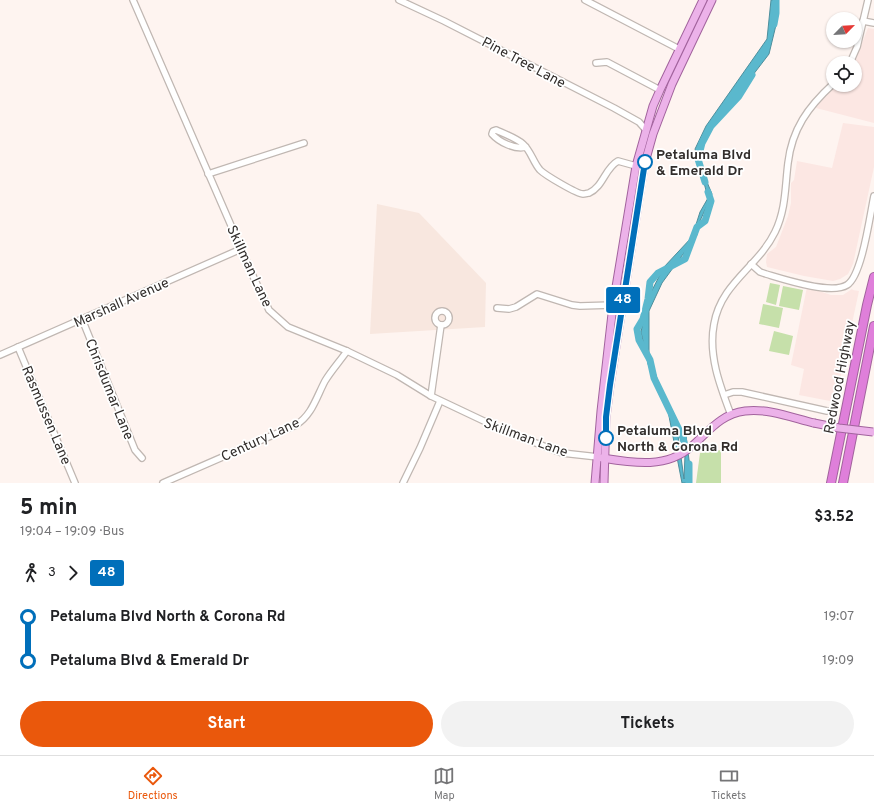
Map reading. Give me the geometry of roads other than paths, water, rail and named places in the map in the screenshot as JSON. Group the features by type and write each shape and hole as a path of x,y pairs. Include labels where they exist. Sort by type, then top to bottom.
{"highway":[{"name":"Redwood Highway","path":"831,483 874,277"},
{"name":"Redwood Highway","path":"843,483 874,326"}],"main road":[{"path":"595,483 601,411 613,305 636,166 646,130 660,90 703,0"},
{"path":"604,483 606,459 606,417 610,385 644,166 653,134 672,84 712,0"},
{"path":"598,457 639,463 661,462 672,458 692,446 718,421 744,411 773,413 839,428 873,432"}],"street":[{"name":"Skillman Lane","path":"133,0 208,174 269,310 288,327 347,351 397,375 440,401 507,432 562,453 598,457"},
{"name":"Pine Tree Lane","path":"399,0 444,21 614,108 639,122 646,130"},
{"path":"585,0 679,49"},
{"path":"853,56 857,47 868,0"},
{"path":"863,21 874,23"},
{"path":"596,63 607,62 660,90"},
{"path":"731,415 719,382 714,359 712,336 715,316 726,292 767,246 776,231 782,215 785,200 789,155 797,128 812,105 826,91"},
{"path":"526,147 518,148 502,142 492,134 493,131 496,130 517,140 526,147 541,171 574,191 583,194 588,194 595,190 610,169 618,161 636,166"},
{"path":"208,174 304,143"},
{"path":"751,264 760,272 817,287 834,289 846,286 855,276 860,264 874,196"},
{"name":"Marshall Avenue","path":"0,355 241,249"},
{"path":"497,308 509,309 516,307 534,294 542,294 561,302 580,306 613,305"},
{"name":"Chrisdumar Lane","path":"82,319 135,450 142,458"},
{"path":"431,396 441,325"},
{"name":"Rasmussen Lane","path":"18,347 75,483"},
{"name":"Century Lane","path":"163,483 296,425 303,420 310,412 326,380 347,351"},
{"path":"724,395 733,392 742,392 827,411"},
{"path":"403,483 440,401"}],"water":[{"path":"771,0 776,0 776,25 769,54 720,118 706,133 698,151 712,194 700,221 697,235 662,283 649,311 649,355 658,381 676,421 684,479 685,455 683,434 685,427 690,468 688,483 682,483 667,406 648,364 641,332 648,298 664,267 692,237 700,212 708,198 695,149 706,126 767,39"}],"waterway":[{"path":"774,24 776,0"},
{"path":"705,182 698,159 702,143 711,126 739,96 752,75"},
{"path":"686,452 683,438 654,378 650,360 639,340 637,329 643,319 650,282 658,273 685,259 697,227 705,221 711,201 708,192"},
{"path":"689,464 689,483"}],"place":[{"name":"Petaluma Blvd & Emerald Dr","path":"645,162"},
{"name":"Petaluma Blvd North & Corona Rd","path":"606,438"}]}
